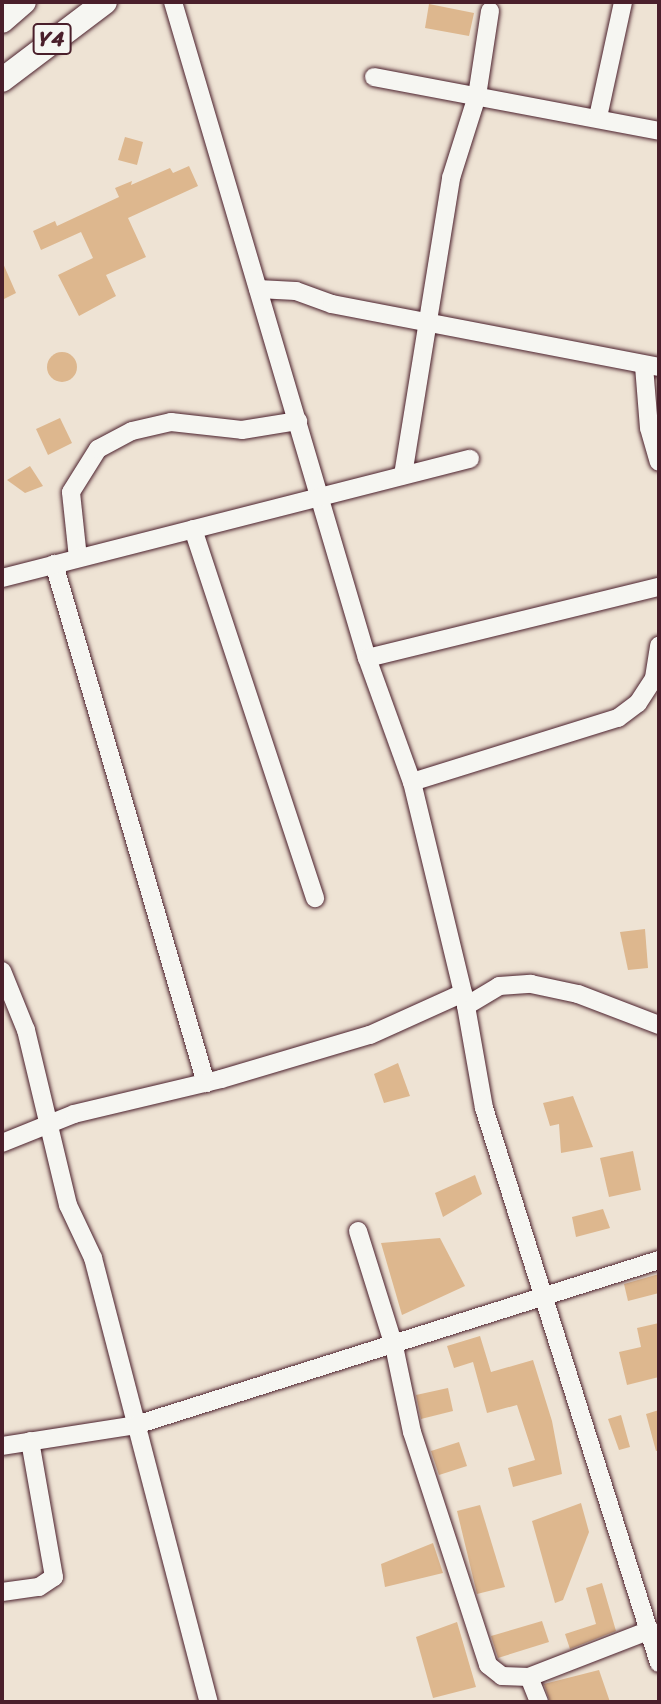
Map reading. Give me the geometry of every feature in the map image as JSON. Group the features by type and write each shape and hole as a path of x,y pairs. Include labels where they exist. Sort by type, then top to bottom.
{"highway":[{"name":"Y4","path":"2,21 24,2"},
{"name":"Y4","path":"2,80 105,2"}],"street":[{"path":"173,2 367,658 412,782 465,999 484,1108 654,1632 659,1663"},
{"path":"598,117 623,2"},
{"path":"403,475 451,178 477,96 490,11"},
{"path":"374,77 598,117 659,131"},
{"path":"258,289 296,292 429,324 652,367 649,428 659,462"},
{"path":"78,558 71,492 98,449 132,431 171,422 242,430 298,421"},
{"path":"2,578 470,459"},
{"path":"193,529 315,898"},
{"path":"54,564 206,1083"},
{"path":"367,658 659,587"},
{"path":"412,782 618,719 638,703 654,678 659,645"},
{"path":"2,974 26,1030 68,1205 93,1258 209,1702"},
{"path":"2,1143 74,1114 206,1083 370,1035 499,986 531,984 578,994 659,1025"},
{"path":"358,1231 394,1346 412,1433 479,1649 502,1676 529,1677 654,1632"},
{"path":"2,1447 136,1424 394,1346 659,1260"},
{"path":"2,1592 39,1587 54,1577 30,1441"},
{"path":"529,1677 539,1702"}],"building":[{"path":"429,4 474,13 469,36 425,28"},
{"path":"125,137 143,142 137,165 118,160"},
{"path":"189,166 198,186 128,218 146,257 106,275 116,296 79,316 58,275 93,258 81,232 41,250 33,231 55,221 57,226 119,197 115,188 132,181 131,185 170,168 173,173"},
{"path":"2,261 16,293 2,300"},
{"path":"62,352 73,356 77,367 73,378 62,382 51,378 47,367 51,356"},
{"path":"60,418 72,443 48,455 36,429"},
{"path":"30,466 43,486 25,493 7,480"},
{"path":"645,929 648,968 628,970 620,932"},
{"path":"398,1063 410,1096 384,1103 374,1074"},
{"path":"573,1096 593,1147 561,1153 559,1124 550,1126 543,1103"},
{"path":"633,1151 641,1190 609,1197 600,1158"},
{"path":"475,1175 482,1194 443,1217 435,1193"},
{"path":"603,1209 610,1228 576,1237 572,1217"},
{"path":"440,1238 465,1286 402,1315 381,1243"},
{"path":"659,1274 659,1293 628,1301 624,1284"},
{"path":"659,1323 659,1377 627,1385 619,1352 641,1347 637,1328"},
{"path":"480,1336 491,1372 533,1360 552,1421 562,1474 513,1487 508,1468 535,1460 517,1405 487,1413 473,1362 454,1368 447,1346"},
{"path":"448,1388 453,1411 421,1419 416,1395"},
{"path":"659,1410 659,1450 656,1451 646,1414"},
{"path":"621,1415 630,1447 619,1450 608,1419"},
{"path":"459,1442 467,1466 439,1475 431,1451"},
{"path":"581,1503 589,1532 563,1600 555,1603 532,1521"},
{"path":"480,1505 505,1587 477,1594 457,1511"},
{"path":"433,1543 443,1573 385,1587 381,1564"},
{"path":"602,1583 616,1631 570,1649 565,1634 596,1624 586,1588"},
{"path":"542,1621 549,1642 498,1658 491,1636"},
{"path":"457,1622 476,1687 433,1698 416,1637"},
{"path":"599,1670 610,1702 550,1702 544,1684"}]}
